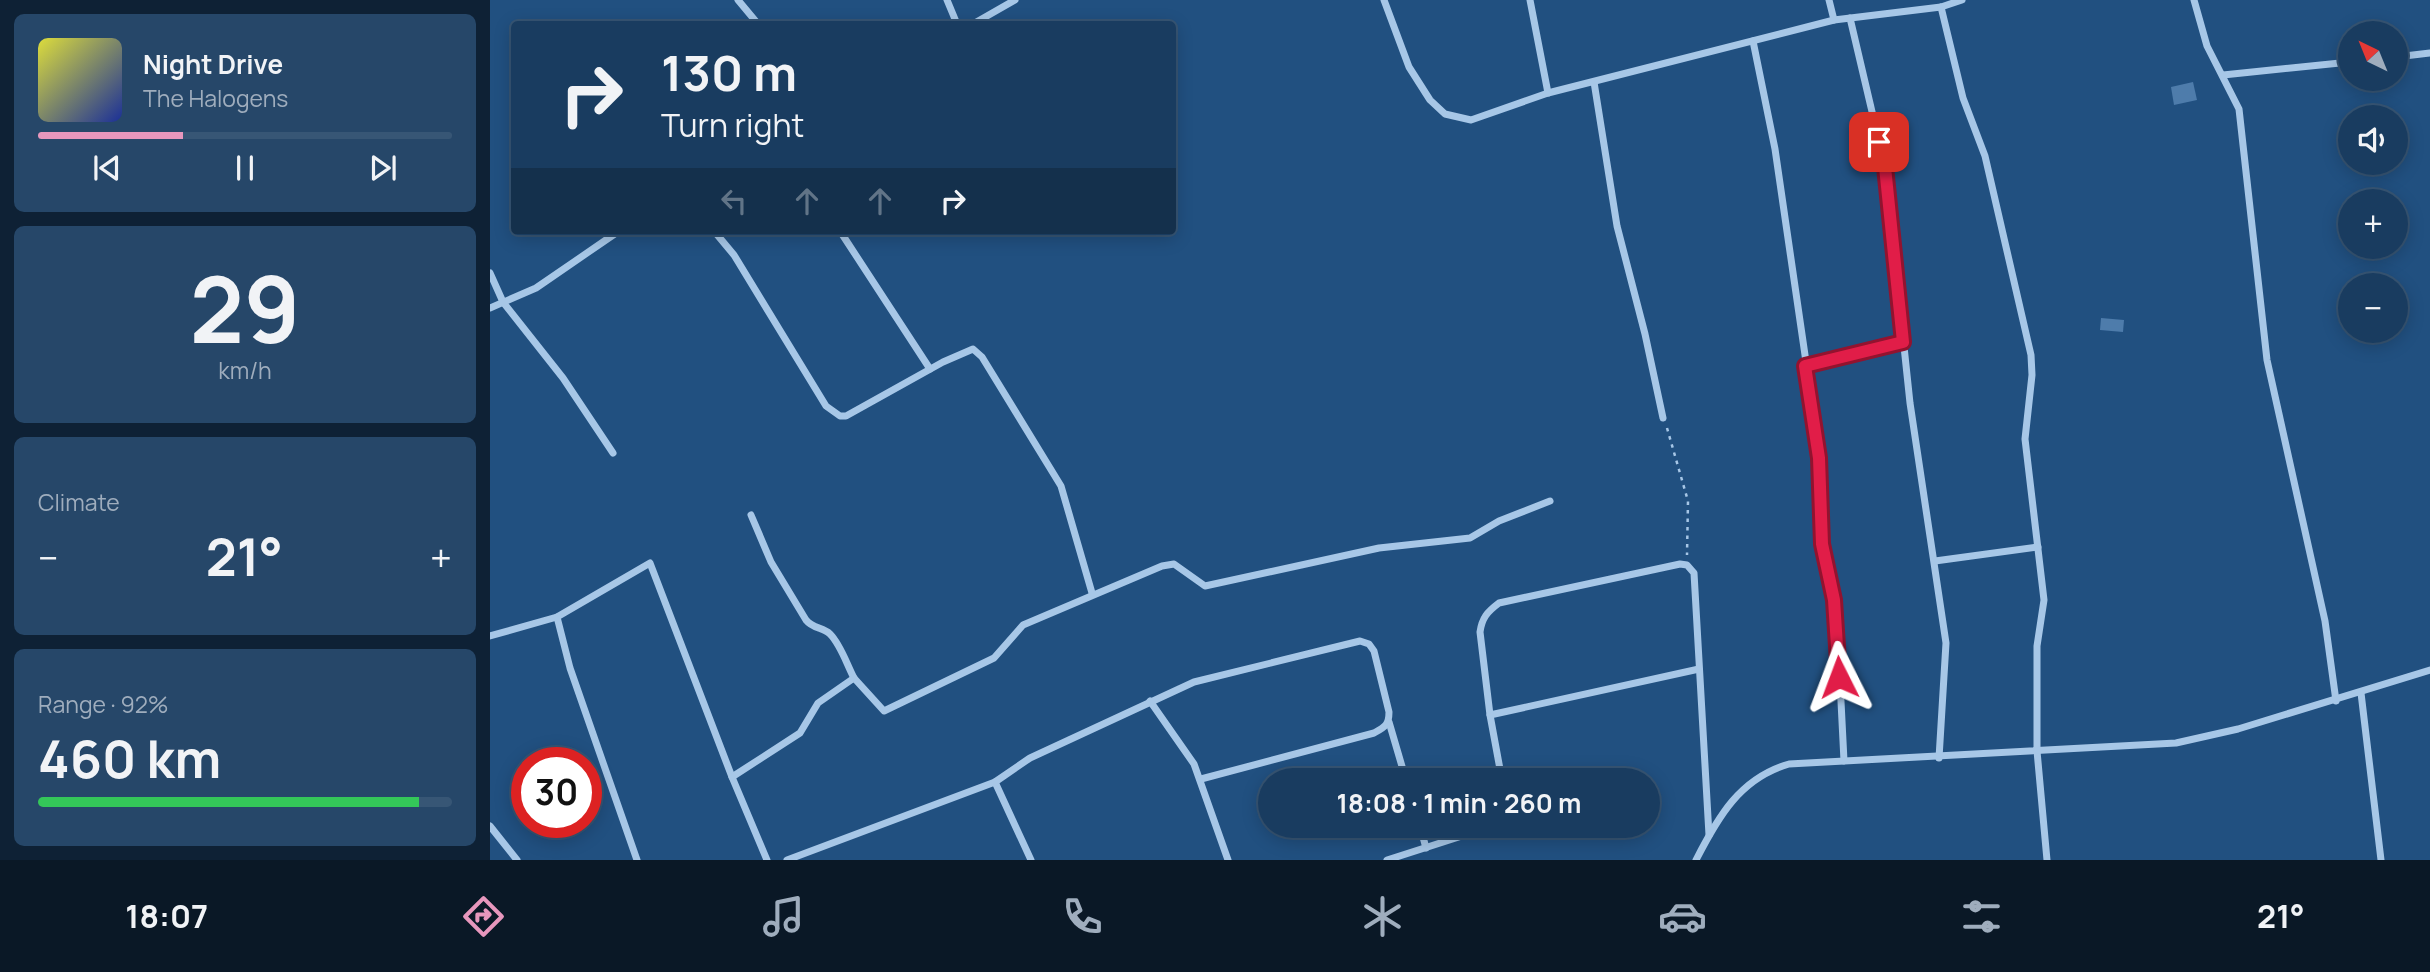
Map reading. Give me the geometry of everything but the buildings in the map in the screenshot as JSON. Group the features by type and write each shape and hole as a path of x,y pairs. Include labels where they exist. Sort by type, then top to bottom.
{"street":[{"path":"738,0 756,21"},
{"path":"947,0 956,21"},
{"path":"978,21 1016,0"},
{"path":"1384,0 1409,67 1430,100 1445,114 1471,120 1548,93 1835,20 1941,7 1962,0"},
{"path":"1530,0 1548,93"},
{"path":"1829,0 1835,20"},
{"path":"2194,0 2207,46 2239,110 2267,360 2325,621 2336,701"},
{"path":"1941,7 1963,98 1985,156 2031,355 2032,375 2025,439 2044,600 2037,646 2037,751 2047,860"},
{"path":"1850,18 1885,167 1903,342 1947,643 1940,758"},
{"path":"1753,41 1775,149 1819,458 1822,544 1837,622 1844,761"},
{"path":"2408,56 2430,53"},
{"path":"2223,75 2338,63"},
{"path":"1594,82 1616,226 1645,334 1663,418"},
{"path":"490,308 536,288 612,235"},
{"path":"717,235 734,255 826,407 834,413 846,416 972,349 982,357 1061,486 1092,593"},
{"path":"843,235 930,369"},
{"path":"490,273 503,302 563,378 613,453"},
{"path":"1805,366 1903,342"},
{"path":"751,514 771,562 806,620 832,637 854,678 880,709 893,708 994,658 1023,625 1092,593 1162,566 1174,565 1205,586 1378,548 1470,538 1499,521 1550,501"},
{"path":"1935,561 2038,547"},
{"path":"490,636 557,617 650,563 732,777 767,860"},
{"path":"1500,768 1480,632 1482,620 1488,611 1499,603 1687,565 1694,573 1709,836"},
{"path":"557,617 570,668 637,860"},
{"path":"787,860 995,782 1030,758 1150,701 1217,675 1360,640 1374,651 1389,722 1402,768"},
{"path":"1490,715 1699,669"},
{"path":"1696,860 1709,836 1741,792 1766,771 1788,764 1940,758 2176,743 2336,701 2430,670"},
{"path":"732,777 794,738 800,733 818,703 854,678"},
{"path":"2361,693 2381,860"},
{"path":"1150,701 1201,779 1228,860"},
{"path":"1201,779 1374,733 1389,722"},
{"path":"995,782 1031,860"},
{"path":"490,826 517,860"},
{"path":"1423,838 1426,848"},
{"path":"1387,860 1456,838"}],"path":[{"path":"1663,418 1673,441 1688,502 1687,565"}],"route":[{"path":"1839,677 1837,622 1822,544 1819,458 1805,366 1903,342 1885,167 1879,142"}]}
